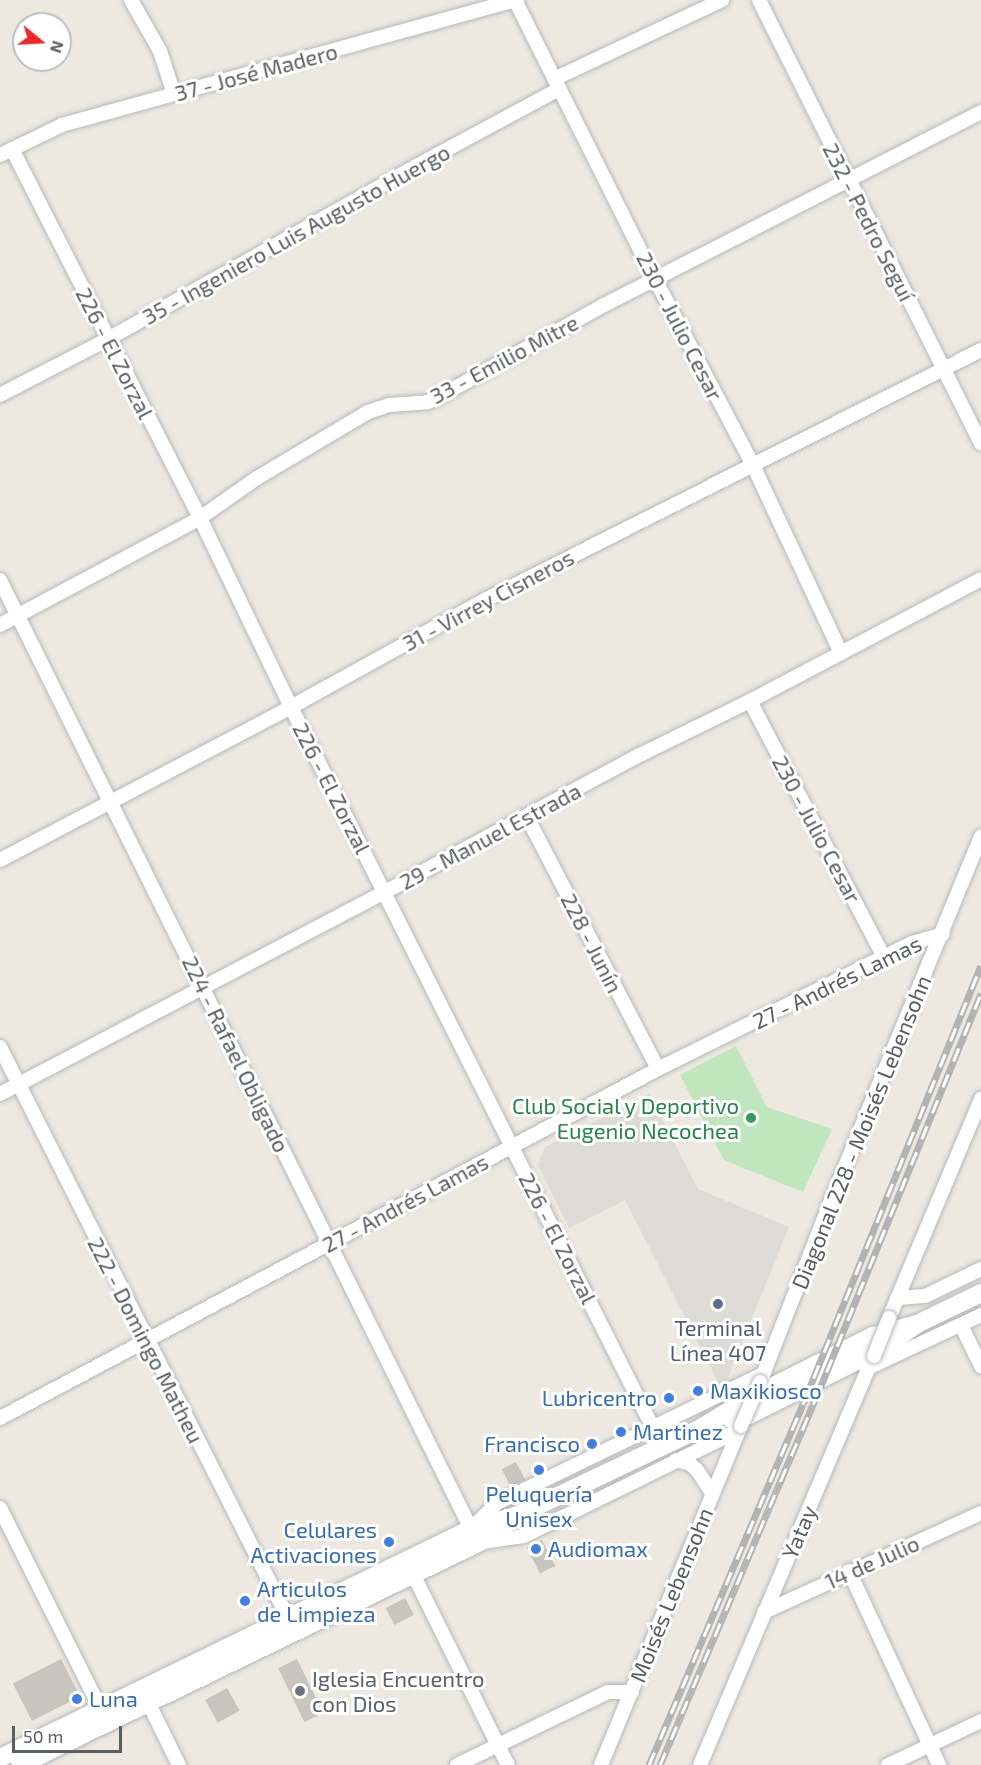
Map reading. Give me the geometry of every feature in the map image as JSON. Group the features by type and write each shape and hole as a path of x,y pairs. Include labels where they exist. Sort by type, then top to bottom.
{"main road":[{"path":"20,1765 104,1717 291,1624 701,1428 750,1398 873,1336 917,1324 981,1293"},
{"path":"291,1624 413,1574 476,1536"},
{"path":"0,1758 104,1717"}],"street":[{"path":"131,0 160,51 174,94"},
{"name":"37 - José Madero","path":"6,152 62,125 516,0"},
{"name":"230 - Julio Cesar","path":"516,0 556,84 752,464 841,653"},
{"name":"35 - Ingeniero Luis Augusto Huergo","path":"0,395 108,339 416,166 556,84 722,0"},
{"name":"232 - Pedro Seguí","path":"759,0 847,181 981,444"},
{"name":"33 - Emilio Mitre","path":"0,625 200,518 257,478 368,412 388,405 428,402 437,398 604,305 981,112"},
{"name":"226 - El Zorzal","path":"6,152 108,339 200,518 291,707 652,1426"},
{"name":"31 - Virrey Cisneros","path":"0,860 291,707 487,599 981,350"},
{"name":"29 - Manuel Estrada","path":"0,1094 527,817 638,756 750,701 981,579"},
{"name":"224 - Rafael Obligado","path":"0,580 203,986 329,1245 476,1536"},
{"name":"230 - Julio Cesar","path":"750,701 884,957"},
{"name":"228 - Junín","path":"527,817 658,1069"},
{"name":"Diagonal 228 - Moisés Lebensohn","path":"740,1428 981,837"},
{"name":"27 - Andrés Lamas","path":"0,1418 658,1069 912,943 943,934"},
{"name":"222 - Domingo Matheu","path":"0,1047 291,1624"},
{"name":"Yatay","path":"699,1765 981,1099"},
{"path":"897,1298 925,1296 981,1269"},
{"path":"871,1362 981,1315"},
{"path":"961,1325 981,1366"},
{"path":"476,1536 497,1503 652,1426 761,1378"},
{"path":"476,1536 524,1536 740,1428"},
{"name":"Moisés Lebensohn","path":"601,1765 740,1428"},
{"path":"676,1460 690,1464 697,1470 712,1493"},
{"path":"0,1509 104,1717"},
{"name":"14 de Julio","path":"764,1612 849,1571 981,1513"},
{"path":"849,1571 939,1765"},
{"path":"413,1574 508,1765"},
{"path":"457,1765 608,1692 632,1692"},
{"path":"145,1697 178,1765"},
{"path":"888,1765 981,1721"}],"shaded area":[{"name":"Terminal Línea 407","path":"649,1094 698,1189 789,1227 727,1380 719,1384 625,1200 569,1228 538,1165 545,1147"}],"green space":[{"name":"Club Social y Deportivo Eugenio Necochea","path":"736,1046 767,1107 832,1129 803,1192 724,1160 680,1075"}],"building":[{"path":"516,1462 525,1480 511,1487 502,1469"},
{"path":"542,1540 555,1566 540,1574 527,1548"},
{"path":"405,1598 414,1615 394,1625 386,1608"},
{"path":"61,1659 80,1696 32,1721 13,1684"},
{"name":"Iglesia Encuentro con Dios","path":"297,1659 323,1713 304,1722 278,1668"},
{"path":"227,1688 240,1711 218,1723 205,1700"}],"railway":[{"path":"649,1765 803,1404 981,966"},
{"path":"660,1765 816,1398 981,993"}],"place":[{"name":"Club Social y Deportivo Eugenio Necochea","path":"751,1118"},
{"name":"Terminal Línea 407","path":"718,1304"},
{"name":"Maxikiosco","path":"698,1391"},
{"name":"Lubricentro","path":"669,1398"},
{"name":"Martinez","path":"621,1432"},
{"name":"Francisco","path":"592,1444"},
{"name":"Peluquería Unisex","path":"539,1470"},
{"name":"Celulares Activaciones","path":"389,1542"},
{"name":"Audiomax","path":"536,1549"},
{"name":"Articulos de Limpieza","path":"245,1601"},
{"name":"Iglesia Encuentro con Dios","path":"300,1691"},
{"name":"Luna","path":"77,1699"}]}
